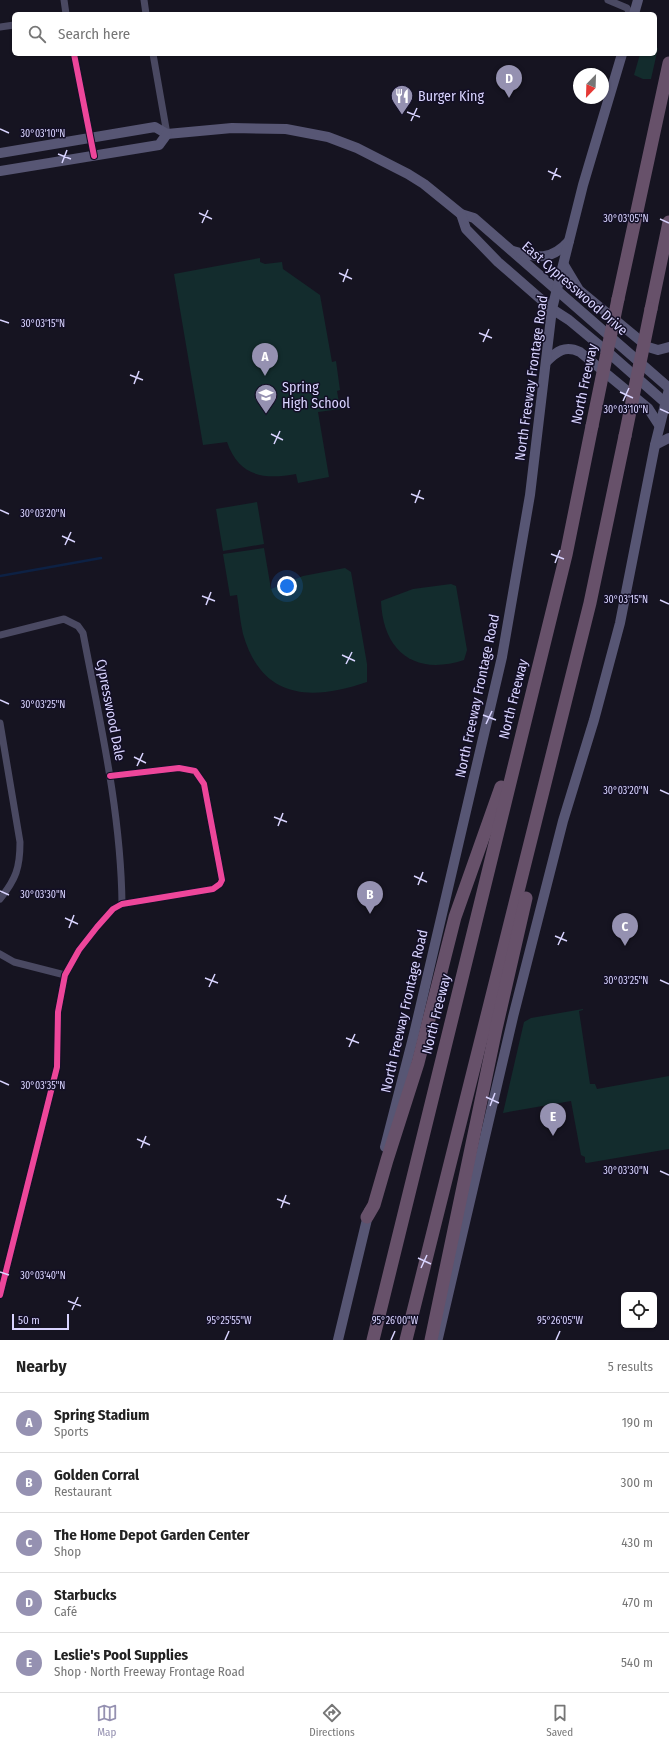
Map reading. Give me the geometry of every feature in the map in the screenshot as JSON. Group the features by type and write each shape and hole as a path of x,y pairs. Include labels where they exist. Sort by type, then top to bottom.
{"highway":[{"name":"North Freeway","path":"373,1340 529,700 566,555 618,299 669,63"},
{"path":"406,1340 590,603 669,222"},
{"path":"367,1217 374,1205 418,1063 455,917 529,700"},
{"path":"431,1340 504,991 549,802 545,787"}],"main road":[{"path":"635,12 638,0"},
{"name":"North Freeway Frontage Road","path":"338,1340 367,1217 414,1034 502,657 530,495 552,309 583,186 621,56"},
{"name":"East Cypresswood Drive","path":"0,153 155,127 167,134 232,128 286,129 328,137 357,148 408,174 424,184 461,214 474,218 669,389"},
{"path":"0,171 159,145 167,134"},
{"name":"East Cypresswood Drive","path":"461,214 466,229 498,262 552,309 580,329 667,404"},
{"path":"510,250 534,256 548,256 562,249 569,241"},
{"path":"564,265 579,290 648,347 658,350 669,347"},
{"path":"546,362 562,349 572,348 580,352 648,408 659,425"},
{"path":"437,1340 513,1017 563,821 594,720 620,623 659,425 667,404 669,389"},
{"path":"655,445 669,438"}],"street":[{"path":"64,0 66,12"},
{"path":"144,0 146,12"},
{"path":"608,0 627,8 629,12"},
{"path":"0,27 12,25"},
{"path":"74,56 94,156"},
{"path":"153,56 167,134"},
{"name":"Cypresswood Dale","path":"0,635 64,619 78,626 82,632 110,776 122,865 122,904"},
{"path":"0,727 20,842 20,859 18,870 13,881 0,899"},
{"path":"0,1295 58,1067 58,1012 65,975 79,950 96,927 113,909 122,904 213,889 220,884 221,872 204,784 195,771 179,768 110,776"},
{"path":"0,954 14,962 65,975"}],"green space":[{"path":"639,56 656,56 651,79 643,79 634,75"},
{"path":"260,258 260,262 265,264 282,262 283,269 320,295 332,362 336,361 340,390 337,391 340,409 318,412 329,477 298,483 296,474 273,476 254,473 245,469 238,462 227,442 203,445 174,274"},
{"path":"257,502 264,544 223,551 216,509"},
{"path":"264,548 271,589 303,576 345,568 351,572 367,664 367,682 327,692 308,693 291,690 276,683 263,672 251,656 243,634 237,595 230,596 223,554"},
{"path":"451,584 456,586 467,650 464,660 446,664 431,665 417,662 405,656 395,646 388,634 383,619 381,601 413,589"},
{"path":"583,1009 579,1011 590,1084 595,1084 597,1089 669,1076 669,1149 587,1163 585,1162 585,1157 581,1155 571,1101 503,1113 524,1022 531,1018"}],"waterway":[{"path":"0,576 101,558"}],"cycle path":[{"path":"74,56 94,156"},
{"path":"0,1295 57,1067 58,1012 65,975 79,950 113,909 122,904 213,889 220,884 222,880 204,784 195,771 179,768 110,776"}],"place":[{"name":"Starbucks","path":"509,98"},
{"name":"Burger King","path":"402,116"},
{"name":"Spring Stadium","path":"265,376"},
{"name":"Spring High School","path":"266,414"},
{"name":"Golden Corral","path":"370,914"},
{"name":"The Home Depot Garden Center","path":"625,946"},
{"name":"Leslie's Pool Supplies","path":"553,1136"}]}
